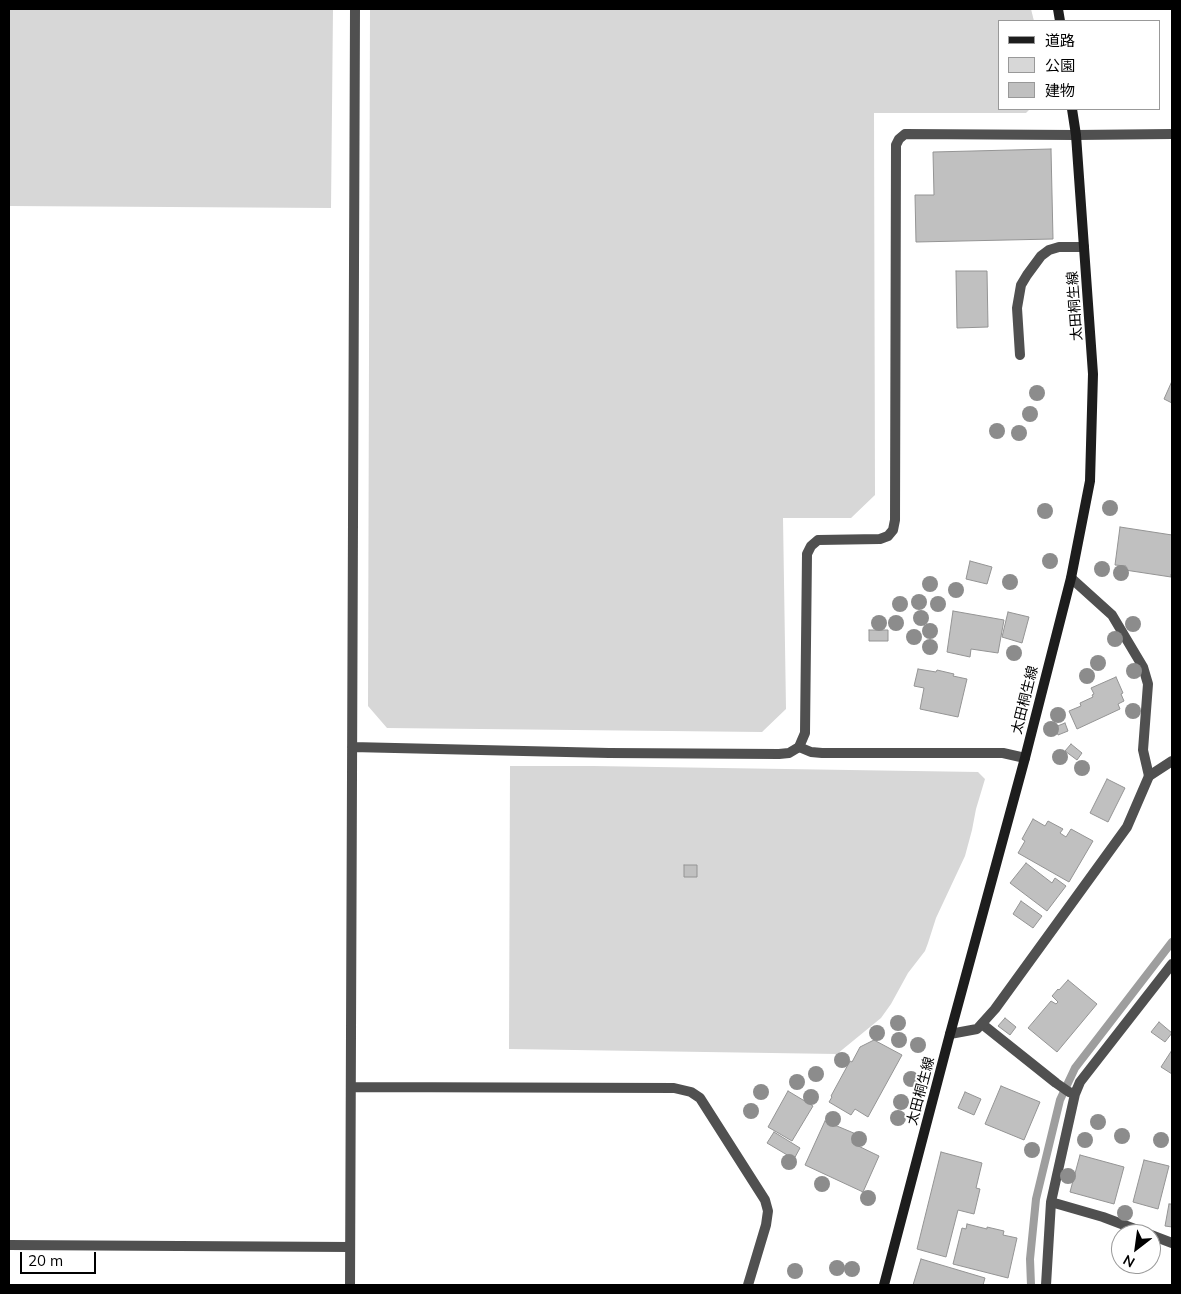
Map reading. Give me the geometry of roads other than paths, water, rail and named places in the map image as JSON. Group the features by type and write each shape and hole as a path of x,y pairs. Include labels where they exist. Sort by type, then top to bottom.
{"main road":[{"name":"太田桐生線","path":"884,1285 1025,758 1071,578 1090,480 1093,374 1076,135 1072,110"}],"street":[{"path":"350,1285 355,9"},
{"path":"352,747 599,753 778,754 789,753 799,747 805,733 807,554 811,546 818,540 880,539 888,536 893,530 895,520 896,145 899,139 905,134 1172,134"},
{"path":"1020,355 1017,308 1021,285 1041,256 1049,250 1059,247 1084,247"},
{"path":"950,1034 977,1030 995,1009 1127,828 1148,776 1143,750 1148,684 1143,667 1112,615 1071,578"},
{"path":"799,747 810,752 822,753 1002,753 1025,758"},
{"path":"1148,776 1172,761"},
{"path":"1046,1285 1051,1202 1072,1093 1172,964"},
{"path":"982,1024 1056,1083 1072,1093"},
{"path":"351,1087 674,1088 691,1092 700,1098 766,1200 768,1210 766,1225 748,1285"},
{"path":"1051,1202 1122,1224"},
{"path":"9,1245 350,1247"}],"waterway":[{"path":"1031,1285 1030,1259 1036,1199 1060,1100 1075,1068 1172,942"}]}
